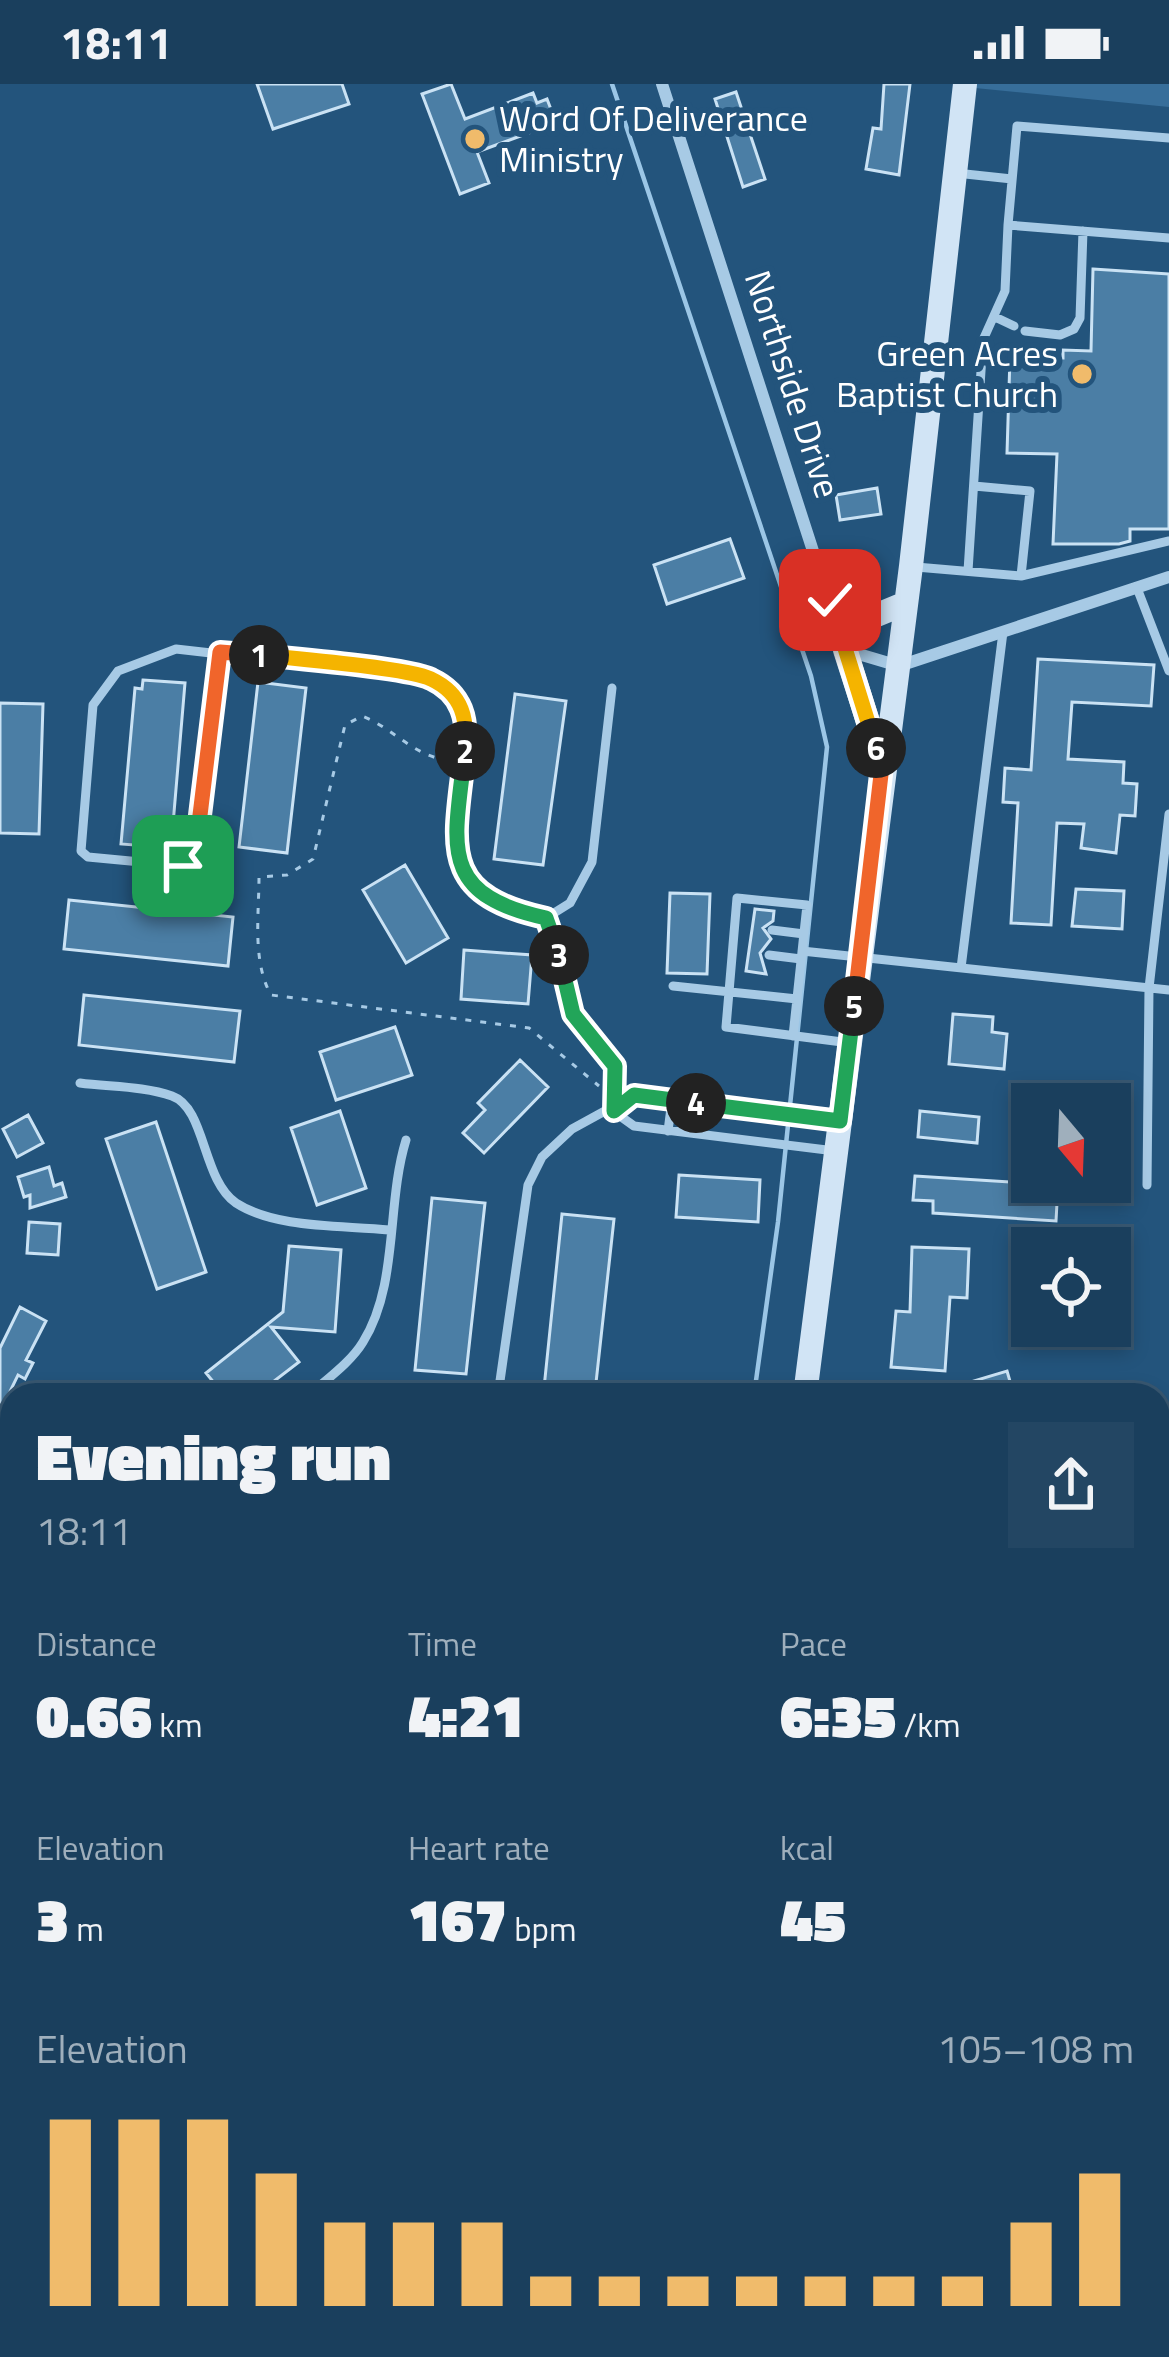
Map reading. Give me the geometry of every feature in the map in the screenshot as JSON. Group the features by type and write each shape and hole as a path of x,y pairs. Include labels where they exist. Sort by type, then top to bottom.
{"street":[{"name":"Northside Drive","path":"662,84 845,650"},
{"path":"807,1383 857,957 911,566 965,84"},
{"path":"845,650 898,667 1169,577"},
{"path":"830,600 872,617 906,603"},
{"path":"845,650 882,766"}],"lane":[{"path":"968,571 983,340 1005,291 1017,126 1169,138"},
{"path":"956,173 1012,179"},
{"path":"1008,226 1169,238"},
{"path":"995,317 1020,329 1060,334 1074,329 1079,319 1083,231"},
{"path":"974,486 1030,491 1021,576"},
{"path":"911,566 1021,576 1169,541"},
{"path":"1137,588 1169,671"},
{"path":"961,968 1003,632"},
{"path":"220,652 195,856 183,866 88,857 80,851 93,705 118,671 176,649 220,652 430,678 455,698 468,719 455,844 460,867 501,908 546,918 570,903 592,862 612,688"},
{"path":"1147,1185 1148,988 1169,814"},
{"path":"793,1036 807,905 737,898 726,1027 793,1036 850,1043"},
{"path":"546,918 573,1014 615,1066 614,1105 634,1126 836,1151"},
{"path":"735,927 752,928"},
{"path":"772,930 804,934"},
{"path":"733,951 749,952"},
{"path":"769,955 857,957 1169,990"},
{"path":"673,986 797,999"},
{"path":"80,1083 172,1096 188,1105 214,1175 231,1200 257,1215 389,1230"},
{"path":"500,1383 528,1185 542,1157 572,1130 634,1095 840,1121"},
{"path":"668,1131 672,1100"},
{"path":"322,1383 361,1347 380,1310 395,1175 406,1140"}],"path":[{"path":"464,761 434,759 390,726 362,716 346,725 313,859 303,869 259,877 260,969 266,988 271,995 529,1028 614,1105"}],"shaded area":[{"path":"1169,84 1169,107 965,87"}],"building":[{"path":"257,84 342,84 349,104 273,129"},
{"name":"Word Of Deliverance Ministry","path":"451,84 465,119 533,93 537,103 547,99 552,112 541,116 545,127 477,152 489,183 460,194 422,94"},
{"path":"884,84 910,84 899,175 866,169 873,128 881,129"},
{"path":"736,92 765,179 743,187 715,99"},
{"path":"1093,269 1169,274 1169,529 1130,529 1130,541 1119,544 1053,544 1057,454 1007,453 1010,357 1063,358 1063,350 1091,351"},
{"path":"877,488 881,514 840,520 836,495"},
{"path":"730,539 744,578 667,604 654,565"},
{"path":"1038,659 1154,665 1151,706 1072,702 1068,759 1124,762 1123,783 1137,784 1135,816 1120,815 1116,853 1081,848 1084,824 1057,823 1051,925 1011,923 1018,803 1003,802 1005,768 1031,770"},
{"path":"143,680 185,683 171,848 121,844 135,688 142,689"},
{"path":"258,682 306,688 287,853 239,847"},
{"path":"515,694 566,701 543,865 494,859"},
{"path":"0,703 43,704 39,834 0,833"},
{"path":"405,865 448,938 406,963 363,890"},
{"path":"1076,889 1124,891 1122,929 1072,926"},
{"path":"670,893 710,894 707,974 667,973"},
{"path":"69,900 233,917 228,966 64,949"},
{"path":"755,909 774,911 773,921 763,928 771,939 760,953 766,974 746,971"},
{"path":"464,950 532,955 528,1004 461,999"},
{"path":"84,995 240,1011 234,1062 79,1045"},
{"path":"953,1014 993,1017 992,1032 1007,1034 1004,1069 949,1064"},
{"path":"395,1027 412,1075 336,1100 320,1052"},
{"path":"520,1060 548,1087 484,1153 463,1133 485,1110 478,1103"},
{"path":"340,1111 366,1188 317,1205 291,1128"},
{"path":"920,1111 979,1117 977,1143 918,1137"},
{"path":"28,1115 43,1143 17,1157 3,1129"},
{"path":"156,1122 206,1272 157,1289 106,1139"},
{"path":"49,1167 54,1186 62,1183 66,1197 30,1208 30,1195 24,1197 18,1177"},
{"path":"679,1175 760,1180 758,1222 676,1217"},
{"path":"915,1176 1011,1182 1011,1203 1057,1203 1056,1221 933,1213 933,1201 913,1200"},
{"path":"432,1198 485,1203 466,1374 415,1370"},
{"path":"562,1214 614,1219 596,1383 545,1383"},
{"path":"29,1222 60,1224 58,1255 27,1253"},
{"path":"289,1246 341,1250 335,1332 271,1327 299,1362 272,1383 214,1383 206,1373 283,1312"},
{"path":"912,1247 969,1249 967,1298 950,1297 945,1371 891,1367 896,1311 910,1312"},
{"path":"20,1307 46,1321 26,1360 33,1363 25,1379 18,1375 14,1383 0,1383 0,1348"},
{"path":"1007,1371 1010,1383 967,1383"}],"waterway":[{"path":"612,84 811,676 827,747 778,1222 756,1383"}],"place":[{"name":"Word Of Deliverance Ministry","path":"475,139"},
{"name":"Green Acres Baptist Church","path":"1082,374"}],"route":[{"path":"183,866 195,856 220,652 430,678 455,698 468,719 455,844 460,867 501,908 546,918 557,943 573,1014 615,1066 614,1111 634,1095 840,1121 882,766 830,600"}]}
